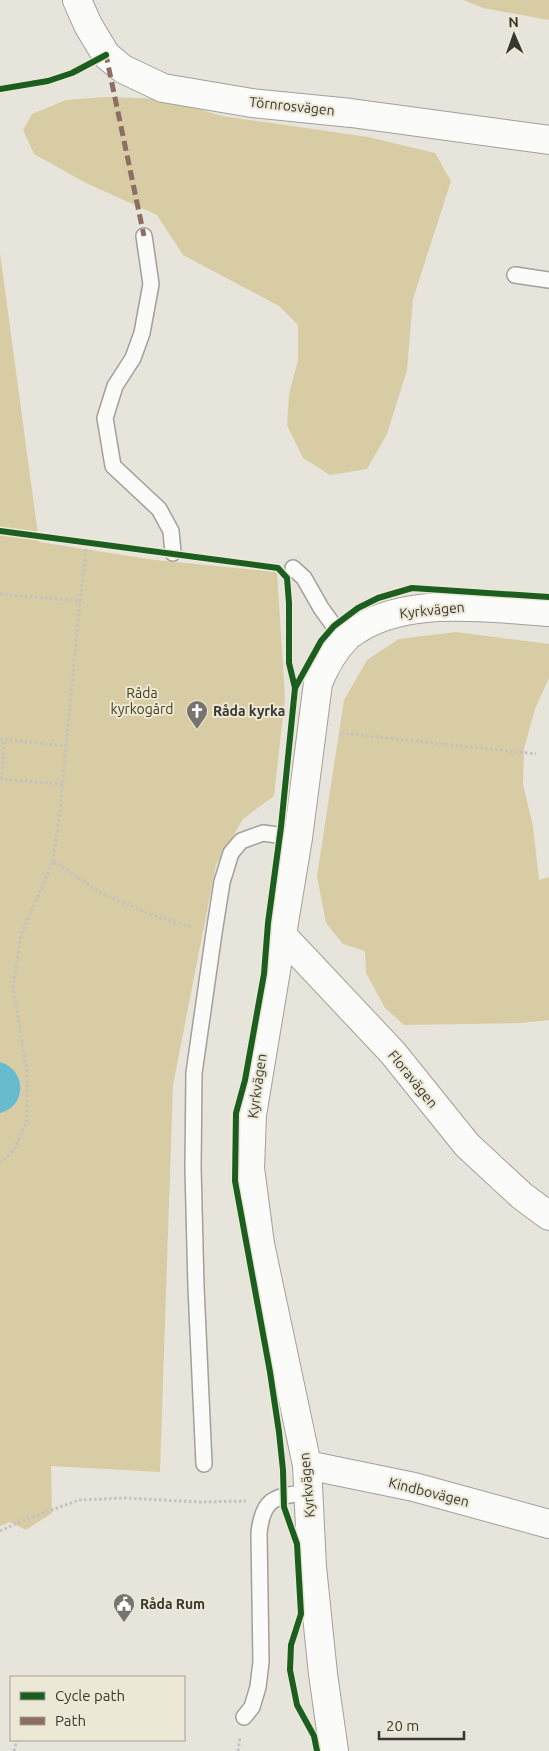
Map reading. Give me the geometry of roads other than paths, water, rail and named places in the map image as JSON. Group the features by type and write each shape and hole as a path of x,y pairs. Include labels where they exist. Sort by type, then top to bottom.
{"street":[{"name":"Törnrosvägen","path":"77,0 88,25 106,55 123,68 162,88 252,102 351,113 549,140"},
{"name":"Kyrkvägen","path":"334,1751 316,1612 307,1465 260,1244 250,1168 252,1116 298,838 318,683 328,660 347,636 372,620 408,610 464,606 549,612"},
{"name":"Floravägen","path":"282,935 392,1054 467,1145 522,1196 549,1216"},
{"name":"Kindbovägen","path":"307,1465 414,1487 549,1524"}],"lane":[{"path":"144,236 151,284 142,333 133,358 115,386 105,418 113,466 159,509 171,532 173,553"},
{"path":"515,275 549,280"},
{"path":"293,568 304,578 334,626 347,636"},
{"path":"204,1464 196,1287 193,1158 194,1073 214,933 222,882 231,853 241,841 263,833 298,838"},
{"path":"244,1717 252,1708 258,1687 261,1662 259,1533 262,1513 271,1501 283,1496 308,1492"}],"water":[{"path":"0,1062 9,1066 15,1072 20,1088 19,1096 15,1103 9,1109 0,1113"}],"place":[{"name":"Råda kyrka","path":"197,730"},
{"name":"Råda Rum","path":"124,1623"}],"park label":[{"name":"Råda kyrkogård","path":"142,702"}]}
